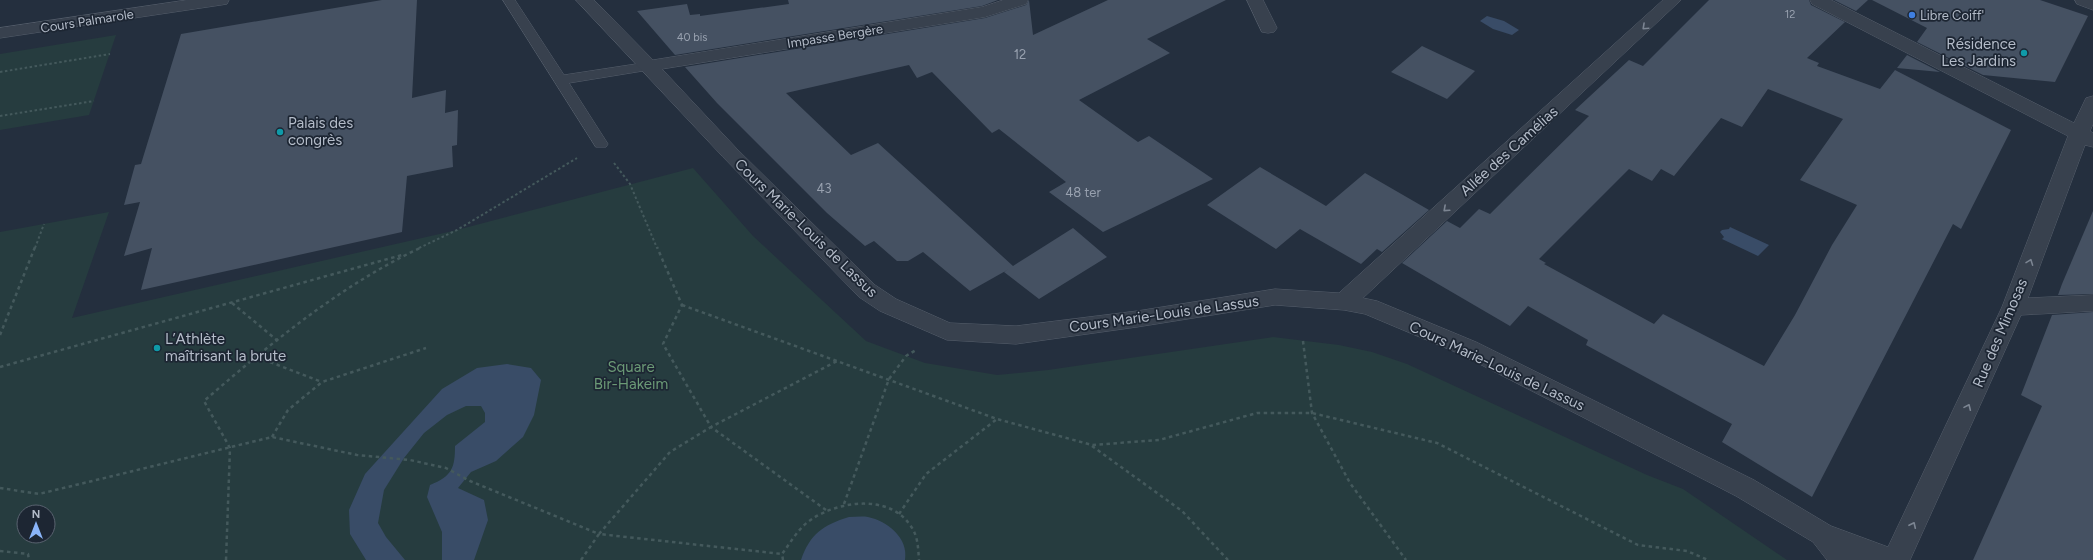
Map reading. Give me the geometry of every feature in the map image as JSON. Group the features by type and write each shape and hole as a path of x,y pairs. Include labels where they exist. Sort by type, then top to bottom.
{"street":[{"name":"Cours Palmarole","path":"0,33 220,0"},
{"name":"Cours Marie-Louis de Lassus","path":"584,0 649,66 730,154 867,291 888,305 947,331 1016,335 1137,319 1275,297 1344,302 1369,307 1468,348 1745,488 1822,534 1890,560"},
{"name":"Impasse Bergère","path":"649,66 985,12 1020,0"},
{"path":"1255,0 1268,28"},
{"name":"Allée des Camélias","path":"1344,302 1673,0"},
{"path":"1818,0 2086,137"},
{"path":"2082,0 2093,5"},
{"name":"Rue des Mimosas","path":"1896,560 2013,307 2086,137 2093,102"},
{"path":"2013,307 2093,303"},
{"name":"Cours Marie-Louis de Lassus","path":"1822,534 1844,560"}],"lane":[{"path":"509,0 601,144"},
{"path":"560,80 649,66"}],"path":[{"path":"0,72 110,54"},
{"path":"0,116 94,101"},
{"path":"226,560 230,448 204,401 256,356 278,341 332,298 406,254 457,230 601,144 630,184 682,305 839,360 997,419 1092,445 1159,440 1257,413 1312,413 1437,443 1638,545 1687,551 1708,560"},
{"path":"0,335 44,224"},
{"path":"0,367 406,254"},
{"path":"232,303 278,341"},
{"path":"682,305 663,344 711,427 826,510"},
{"path":"844,504 889,379 906,356 947,331"},
{"path":"1303,340 1312,413 1350,483 1406,560"},
{"path":"272,437 288,410 322,382 426,348"},
{"path":"256,356 322,382"},
{"path":"581,560 599,534 670,452 711,427 839,360"},
{"path":"899,514 926,474 997,419"},
{"path":"0,488 39,494 272,437 357,455 410,460 446,468 470,481 599,534 782,554"},
{"path":"1092,445 1182,511 1228,560"},
{"path":"782,554 811,519 826,510 844,504 864,502 883,506 899,514 913,528 920,546 919,560"},
{"path":"0,551 28,554 29,560"},
{"path":"782,554 784,560"}],"green space":[{"path":"116,35 89,115 0,130 0,54"},
{"name":"Square Bir-Hakeim","path":"693,168 753,236 866,341 925,363 997,375 1048,370 1273,337 1339,345 1372,352 1407,364 1647,475 1683,489 1787,560 0,560 0,232 109,212 72,318 457,230"}],"water":[{"path":"1487,16 1504,21 1519,30 1512,35 1493,29 1480,21"},
{"path":"1730,227 1769,245 1758,256 1722,239 1724,237 1720,232 1722,230 1729,229"},
{"path":"507,364 531,368 541,380 534,415 523,437 496,461 471,472 458,488 484,500 488,520 474,560 442,560 442,532 427,497 430,485 448,475 451,470 454,460 455,446 485,422 485,413 481,406 466,406 447,415 424,433 404,458 384,490 378,523 386,537 405,560 366,560 350,534 349,510 365,474 442,389 477,368"},
{"path":"849,517 868,517 882,522 889,527 900,538 904,545 905,560 801,560 813,537 832,523"}],"building":[{"name":"Palais des congrès","path":"382,0 417,0 412,98 446,90 445,113 458,110 457,145 452,146 453,167 407,176 402,232 141,290 152,248 124,256 140,202 124,205 135,165 141,164 181,34"},
{"path":"788,0 998,0 982,6 675,55 637,11 687,4 690,15 700,14 700,16 789,4"},
{"path":"1029,0 1033,35 1108,0 1226,0 1147,39 1170,53 1079,100 1138,142 1149,136 1213,179 1103,232 1049,192 1066,182 999,129 992,133 932,72 917,78 909,65 786,93 851,155 878,143 1013,266 1073,228 1107,257 1039,299 1004,272 1009,269 970,291 923,252 908,261 897,261 874,241 865,246 827,213 717,103 685,67 985,18 1026,5"},
{"path":"1709,0 1809,0 1811,5 1845,22 1807,58 1819,63 1817,66 1880,89 1895,70 2011,130 1961,229 1953,224 1812,497 1722,442 1732,424 1586,345 1588,340 1528,306 1510,326 1402,263 1447,221 1460,228 1479,209 1490,214 1589,116 1575,110 1629,60 1643,66","holes":["1768,89 1843,119 1800,180 1857,205 1832,245 1795,315 1764,366 1663,314 1654,324 1544,264 1546,263 1539,259 1629,169 1652,181 1661,169 1674,176 1721,118 1742,127"]},
{"path":"1834,0 1868,0 1856,11"},
{"path":"1872,0 2040,0 2088,16 2055,82 1983,75 1917,42 1927,28"},
{"path":"1422,46 1475,71 1447,99 1391,72"},
{"path":"1907,55 1940,72 1897,68"},
{"path":"1260,167 1326,206 1365,173 1429,210 1382,252 1377,249 1361,264 1300,229 1276,249 1207,205"},
{"path":"2093,211 2093,294 2058,295 2062,284"},
{"path":"2093,312 2093,560 1973,560 2042,406 2021,395 2052,315"}],"place":[{"name":"Libre Coiff'","path":"1912,15"},
{"name":"Résidence Les Jardins","path":"2024,53"},
{"name":"Palais des congrès","path":"280,132"},
{"name":"L’Athlète maîtrisant la brute","path":"157,348"}]}
